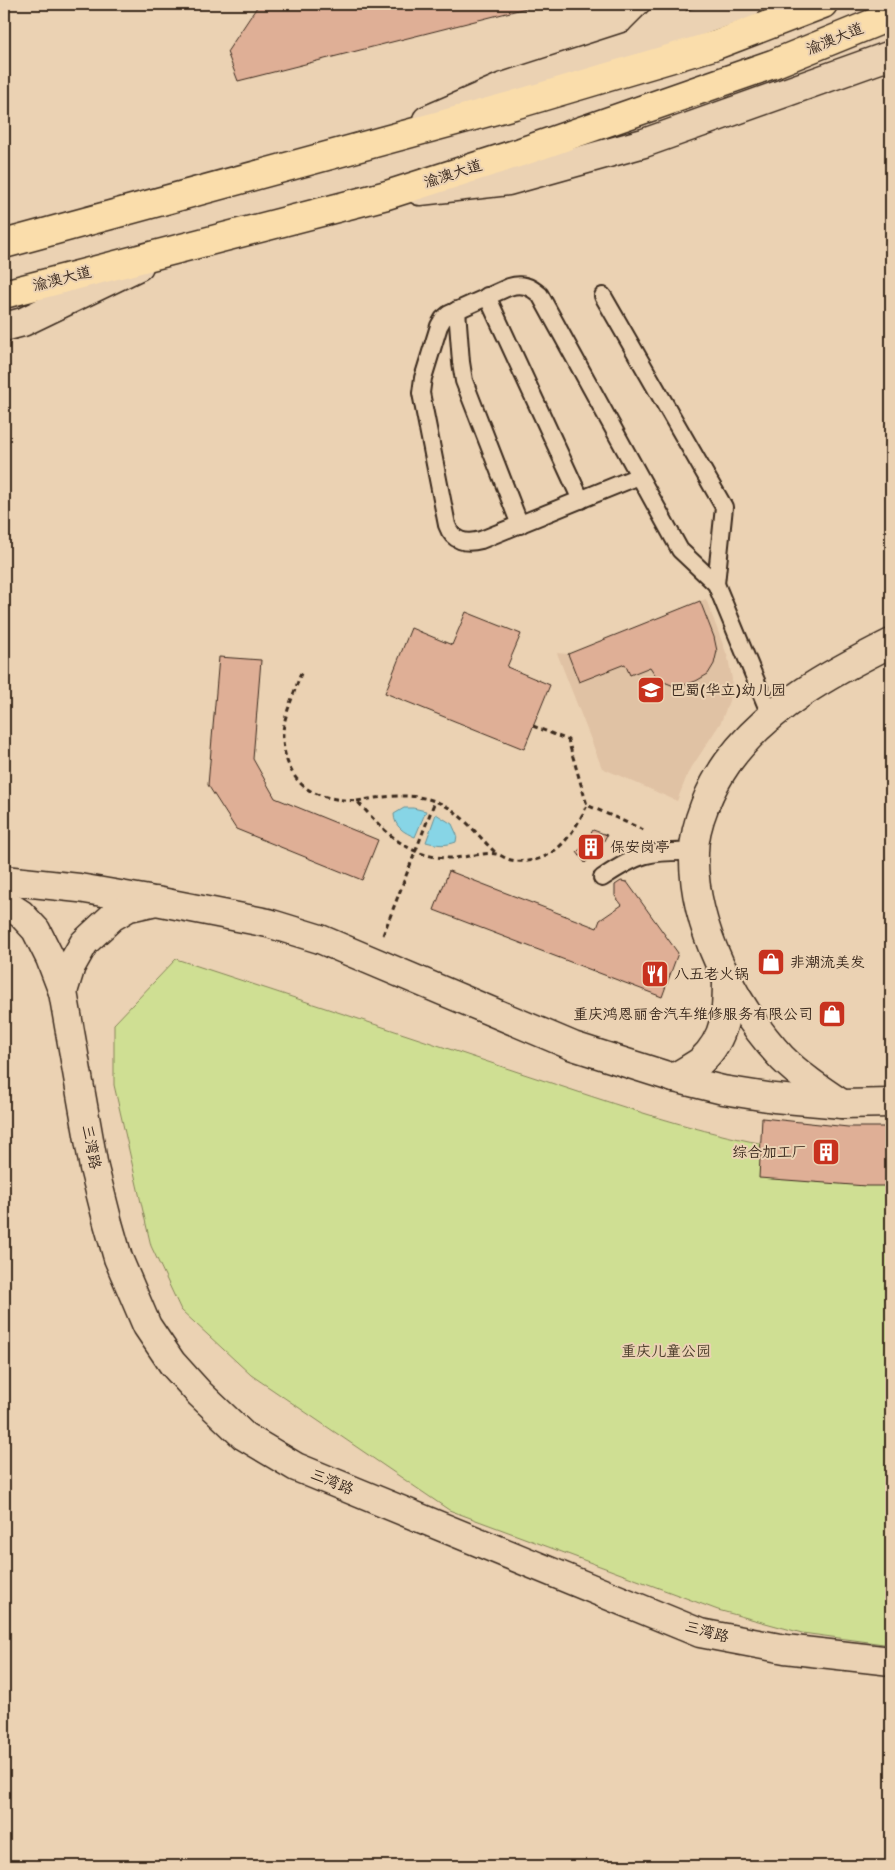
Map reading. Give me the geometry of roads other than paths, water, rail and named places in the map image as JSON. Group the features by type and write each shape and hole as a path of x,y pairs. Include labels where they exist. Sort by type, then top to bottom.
{"main road":[{"path":"4,244 514,105 716,45 823,4"},
{"name":"渝澳大道","path":"4,294 387,195 773,64 891,16"}],"street":[{"path":"636,44 672,8 673,4"},
{"path":"377,142 503,87 636,44 747,4"},
{"path":"387,195 508,181 635,146 891,55"},
{"path":"4,327 23,322 165,253"},
{"path":"842,1104 804,1078 782,1058 747,1012 727,978 711,944 698,901 694,852 699,822 709,797 727,764 751,734 798,696 843,667 891,643"},
{"path":"4,880 80,888 268,923 320,939 573,1046 674,1078 723,1090 774,1098 842,1104 891,1103"},
{"path":"63,992 72,966 84,943 112,917 129,907 156,901"},
{"name":"三湾路","path":"4,903 21,914 36,930 50,958 63,992 94,1168 118,1258 146,1326 172,1363 200,1394 244,1436 296,1467 700,1633 785,1649 891,1662"},
{"path":"674,1078 700,1061 718,1040 727,1012 727,978"}],"lane":[{"path":"639,476 481,540 469,542 452,536 447,526 421,388 439,326 446,316 516,284 526,285 540,295 680,550 716,584 771,717"},
{"path":"488,296 581,500"},
{"path":"603,296 724,507 716,584"},
{"path":"458,310 464,381 520,525"},
{"path":"602,878 637,857 665,851 694,852"}],"water":[{"path":"404,808 426,811 415,837 398,826 394,819 394,814"},
{"path":"436,814 452,824 457,835 456,842 441,845 426,842"}],"place":[{"name":"巴蜀(华立)幼儿园","path":"651,690"},
{"name":"保安岗亭","path":"591,847"},
{"name":"非潮流美发","path":"771,962"},
{"name":"八五老火锅","path":"655,974"},
{"name":"重庆鸿恩丽舍汽车维修服务有限公司","path":"832,1014"},
{"name":"综合加工厂","path":"826,1152"}],"park label":[{"name":"重庆儿童公园","path":"666,1351"}]}
